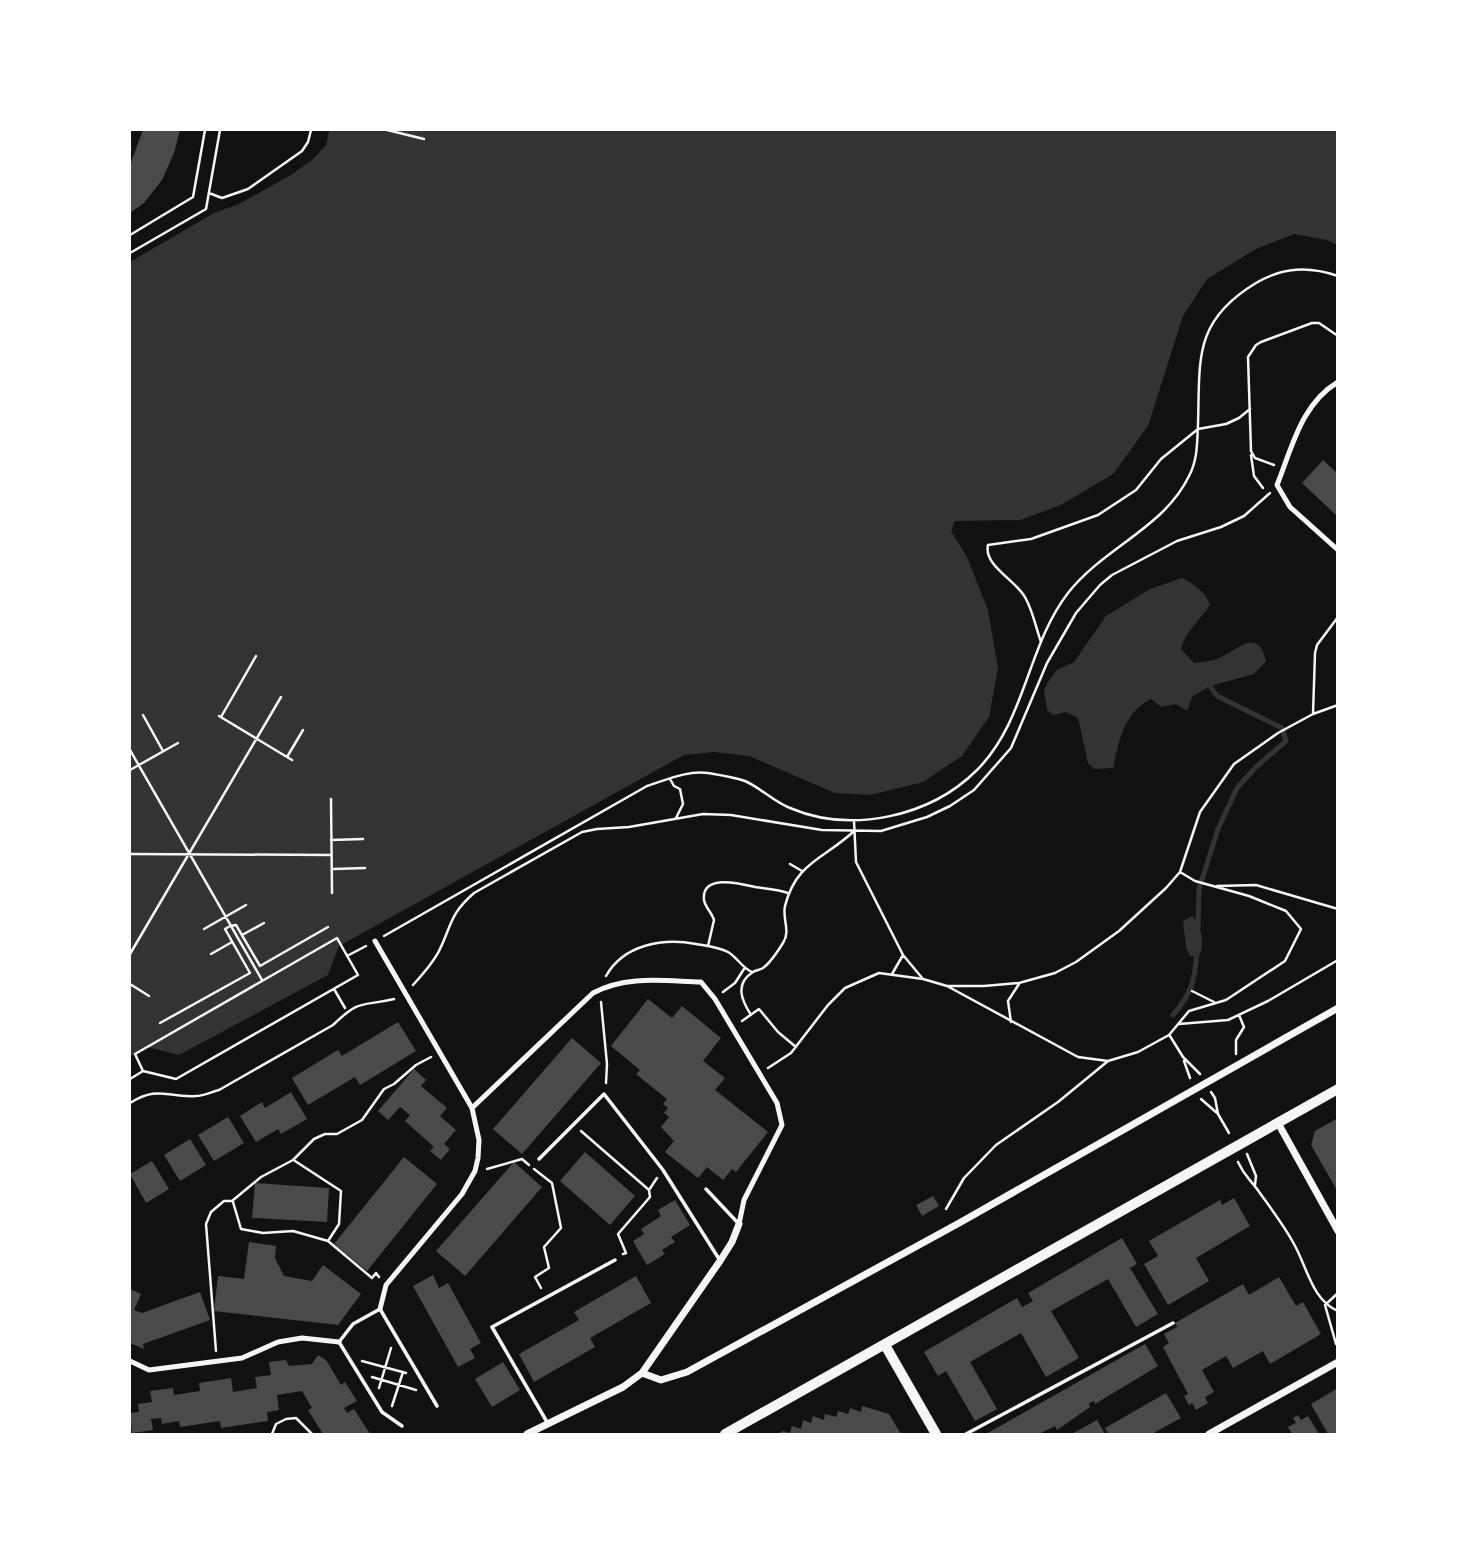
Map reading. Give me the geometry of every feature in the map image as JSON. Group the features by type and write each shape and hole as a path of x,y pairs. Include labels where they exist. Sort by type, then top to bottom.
{"main road":[{"path":"726,1434 1338,1089"},
{"path":"885,1345 936,1434"}],"street":[{"path":"1338,382 1324,390 1308,409 1277,485 1290,507 1338,550"},
{"path":"375,941 471,1108 479,1140 475,1171 462,1194 387,1285 380,1309"},
{"path":"471,1108 593,993 609,984 636,980 701,982 715,999 760,1073 776,1103 782,1125 744,1200 732,1242 642,1373 623,1387 527,1434"},
{"path":"642,1373 661,1380 687,1372 961,1222 1338,1008"},
{"path":"1278,1123 1338,1231"},
{"path":"130,1362 149,1370 242,1358 278,1342 302,1338 339,1342"},
{"path":"1209,1434 1338,1362"}],"lane":[{"path":"539,1159 604,1094 663,1170 720,1261"},
{"path":"706,1189 738,1224"},
{"path":"548,1424 492,1327 615,1260"},
{"path":"402,1426 388,1418 374,1401 339,1342 354,1324 380,1309 437,1406"},
{"path":"966,1434 1173,1322"}],"path":[{"path":"130,235 193,197 205,130"},
{"path":"130,253 206,209 220,130"},
{"path":"209,193 222,198 248,189 303,150 311,130"},
{"path":"387,130 424,139"},
{"path":"347,956 616,803 647,786 670,778 706,772 744,781 789,808 826,819 854,821 877,819 920,807 940,797 976,771 1009,725 1041,642 1069,591 1159,515 1182,488 1195,460 1203,342 1222,310 1250,286 1267,276 1296,268 1338,275"},
{"path":"1262,488 1254,476 1251,451 1247,362 1256,345 1312,323 1319,323 1338,336"},
{"path":"1041,642 1026,596 990,558 987,547 1031,539 1098,515 1136,490 1161,459 1198,429 1226,424 1250,409"},
{"path":"1251,451 1255,457 1283,469"},
{"path":"130,1103 156,1092 198,1096 219,1090 333,1026 347,1012 362,1003 384,1002 406,993 439,951 452,918 474,893 582,832 703,814 731,815 822,830 881,831 927,817 950,806 974,790 1011,748 1047,663 1076,613 1100,585 1112,575 1177,541 1221,527 1244,516 1277,485"},
{"path":"1313,714 1315,653 1338,617"},
{"path":"256,656 220,716 292,760"},
{"path":"130,954 281,697"},
{"path":"947,986 1019,983 1055,973 1099,947 1141,912 1180,872 1200,812 1234,764 1278,733 1313,714 1338,705"},
{"path":"143,715 163,751"},
{"path":"287,757 303,730"},
{"path":"130,770 178,743"},
{"path":"130,750 263,981"},
{"path":"670,778 674,786 680,789 683,804 676,818"},
{"path":"331,799 332,893"},
{"path":"854,821 856,862 903,955 923,979"},
{"path":"751,1015 742,1000 744,981 752,972 764,967 785,940 787,931 784,911 788,893 811,861 840,845 853,832"},
{"path":"331,839 363,839"},
{"path":"130,854 331,855"},
{"path":"790,864 802,871"},
{"path":"332,869 365,868"},
{"path":"946,1209 964,1178 996,1145 1058,1102 1108,1061 1138,1052 1169,1035 1189,1011 1226,1000 1285,961 1301,929 1286,911 1195,881 1180,872"},
{"path":"708,946 714,920 704,901 706,891 711,886 726,882 742,883 788,893"},
{"path":"1214,886 1256,885 1338,909"},
{"path":"204,929 246,905"},
{"path":"242,935 264,923"},
{"path":"160,1023 250,972 225,929 230,926 236,925 260,966 328,927"},
{"path":"130,1080 143,1071 176,1079 358,975 337,938 135,1055 143,1071"},
{"path":"211,954 232,942"},
{"path":"606,1081 600,989 617,960 631,951 661,942 682,942 729,953 744,969 752,972"},
{"path":"892,975 903,955"},
{"path":"1179,1024 1228,1020 1268,1001 1338,960"},
{"path":"715,999 735,983 744,969"},
{"path":"760,1073 791,1054 828,1005 845,988 878,973 923,979 947,986 1078,1057 1108,1061"},
{"path":"1011,1022 1007,1001 1019,983"},
{"path":"130,984 149,996"},
{"path":"334,989 345,1008"},
{"path":"1192,991 1215,1003"},
{"path":"732,1027 760,1009 778,1032 796,1047"},
{"path":"1239,1015 1244,1027 1236,1040 1234,1051 1241,1063"},
{"path":"1169,1035 1183,1057 1204,1078"},
{"path":"217,1361 206,1224 211,1212 224,1201 232,1201 261,1177 293,1160 314,1139 325,1134 337,1134 362,1120 384,1088 394,1084 416,1065 439,1053"},
{"path":"1209,1088 1215,1098 1217,1114 1233,1140"},
{"path":"574,1125 649,1190 650,1197 618,1234 626,1252 615,1260"},
{"path":"1245,1151 1256,1176 1255,1186"},
{"path":"1236,1157 1246,1179 1255,1186 1294,1243 1325,1306 1336,1343"},
{"path":"475,1171 522,1159 552,1183 561,1228 544,1247 549,1268 535,1276 546,1297"},
{"path":"293,1160 341,1191 339,1224 328,1241"},
{"path":"232,1201 241,1229 263,1233 293,1231 328,1241 372,1278 376,1273 387,1285"},
{"path":"1325,1306 1338,1293"},
{"path":"1325,1306 1338,1311"},
{"path":"374,1401 395,1335"},
{"path":"388,1418 408,1356"},
{"path":"349,1357 420,1378"},
{"path":"358,1374 430,1394"},
{"path":"272,1434 276,1424 296,1418 312,1434"}],"shaded area":[{"path":"1337,130 1337,245 1327,240 1294,234 1256,249 1207,279 1183,316 1148,426 1113,474 1061,505 1020,520 955,521 951,531 967,557 988,610 998,668 989,717 962,756 923,782 870,795 835,793 749,756 714,752 684,755 339,946 328,975 179,1055 147,1047 130,1057 130,262 214,213 214,207 241,200 314,151 324,131"},
{"path":"1182,578 1199,589 1210,605 1189,632 1181,649 1194,663 1214,660 1252,643 1262,650 1266,661 1254,674 1210,686 1192,697 1187,711 1176,704 1161,707 1151,699 1135,711 1124,728 1113,768 1094,769 1088,763 1078,718 1066,712 1053,715 1047,710 1044,690 1057,670 1074,662 1106,616 1150,589"},
{"path":"1192,916 1201,935 1199,956 1190,956 1186,947 1183,921"}],"pier":[{"path":"321,130 329,132 326,145 312,160 239,204 214,213 215,204 240,197 312,149 319,140"}],"building":[{"path":"143,130 180,130 174,153 162,180 144,203 130,213 130,165"},
{"path":"1323,460 1338,474 1338,517 1302,483"},
{"path":"648,999 672,1018 682,1006 721,1038 703,1061 725,1078 715,1090 768,1132 736,1172 732,1169 723,1180 707,1167 698,1178 665,1152 674,1141 661,1127 669,1117 664,1113 668,1108 663,1104 667,1099 636,1074 640,1070 611,1046"},
{"path":"398,1022 416,1051 360,1085 355,1077 308,1105 292,1078 338,1050 342,1056"},
{"path":"572,1038 601,1063 522,1154 493,1129"},
{"path":"414,1069 426,1080 421,1086 447,1108 440,1116 456,1130 444,1144 450,1149 441,1160 430,1151 434,1147 405,1121 410,1115 400,1107 388,1120 378,1111"},
{"path":"291,1092 307,1119 281,1134 278,1129 256,1142 240,1116 262,1102 265,1108"},
{"path":"228,1117 244,1143 214,1161 198,1135"},
{"path":"1338,1118 1338,1192 1311,1145 1315,1131"},
{"path":"190,1139 206,1165 180,1181 164,1155"},
{"path":"585,1152 635,1196 610,1225 560,1181"},
{"path":"404,1157 437,1184 367,1271 334,1244"},
{"path":"152,1161 169,1189 146,1203 130,1174"},
{"path":"514,1162 542,1187 465,1276 436,1251"},
{"path":"255,1183 329,1188 327,1222 252,1218"},
{"path":"933,1196 939,1206 922,1216 916,1205"},
{"path":"1234,1198 1250,1226 1196,1258 1209,1281 1168,1305 1144,1264 1158,1256 1149,1241 1220,1200 1222,1205"},
{"path":"675,1200 690,1225 671,1237 675,1242 662,1250 665,1254 647,1265 633,1241 644,1234 641,1229 661,1216 658,1210"},
{"path":"1122,1238 1137,1264 1130,1268 1158,1314 1136,1327 1108,1279 1051,1311 1079,1358 1046,1377 1021,1333 970,1362 997,1409 975,1421 946,1371 938,1376 924,1352 1017,1298 1022,1307 1033,1301 1028,1293"},
{"path":"249,1242 276,1246 275,1258 284,1276 312,1281 323,1265 361,1294 338,1325 214,1311 218,1276 244,1279"},
{"path":"433,1275 439,1288 448,1283 481,1343 470,1349 475,1358 458,1367 413,1286"},
{"path":"636,1276 651,1303 590,1338 595,1347 534,1382 519,1354 579,1320 574,1312"},
{"path":"1279,1277 1296,1306 1303,1302 1321,1334 1270,1364 1263,1351 1233,1368 1226,1356 1202,1370 1214,1392 1205,1397 1208,1403 1196,1410 1184,1396 1188,1394 1163,1347 1169,1343 1164,1334 1177,1327 1175,1323 1243,1284 1249,1295"},
{"path":"130,1289 141,1294 134,1310 142,1313 200,1292 210,1320 143,1344 144,1349 130,1343"},
{"path":"1145,1344 1158,1366 1095,1404 1094,1401 1089,1403 1090,1407 1057,1430 1055,1426 1039,1434 986,1434"},
{"path":"318,1355 326,1360 341,1385 345,1382 357,1401 344,1408 347,1413 354,1409 370,1434 323,1434 308,1410 312,1408 302,1391 277,1395 279,1410 267,1412 268,1421 221,1428 220,1421 180,1427 179,1421 162,1424 161,1418 151,1419 153,1430 132,1433 130,1413 139,1412 138,1404 152,1402 150,1391 173,1388 174,1395 200,1391 199,1383 231,1378 233,1392 257,1388 255,1377 271,1375 269,1362 286,1360 289,1366 312,1364"},
{"path":"503,1362 520,1390 492,1407 475,1379"},
{"path":"1338,1388 1338,1434 1328,1434 1311,1404"},
{"path":"1166,1393 1181,1418 1152,1434 1109,1434 1105,1428"},
{"path":"862,1406 889,1414 901,1434 777,1434 783,1431 790,1433 792,1426 801,1429 803,1420 811,1423 813,1416 824,1420 825,1414 836,1417 838,1411 848,1414 850,1408 861,1412"},
{"path":"1298,1415 1301,1420 1308,1416 1319,1434 1292,1434 1288,1427 1296,1423 1293,1418"},
{"path":"1097,1420 1105,1434 1072,1434"}],"waterway":[{"path":"1198,928 1199,889 1218,829 1237,788 1286,741 1282,728 1217,696 1210,686"},
{"path":"1173,1015 1191,986 1197,951"}]}
